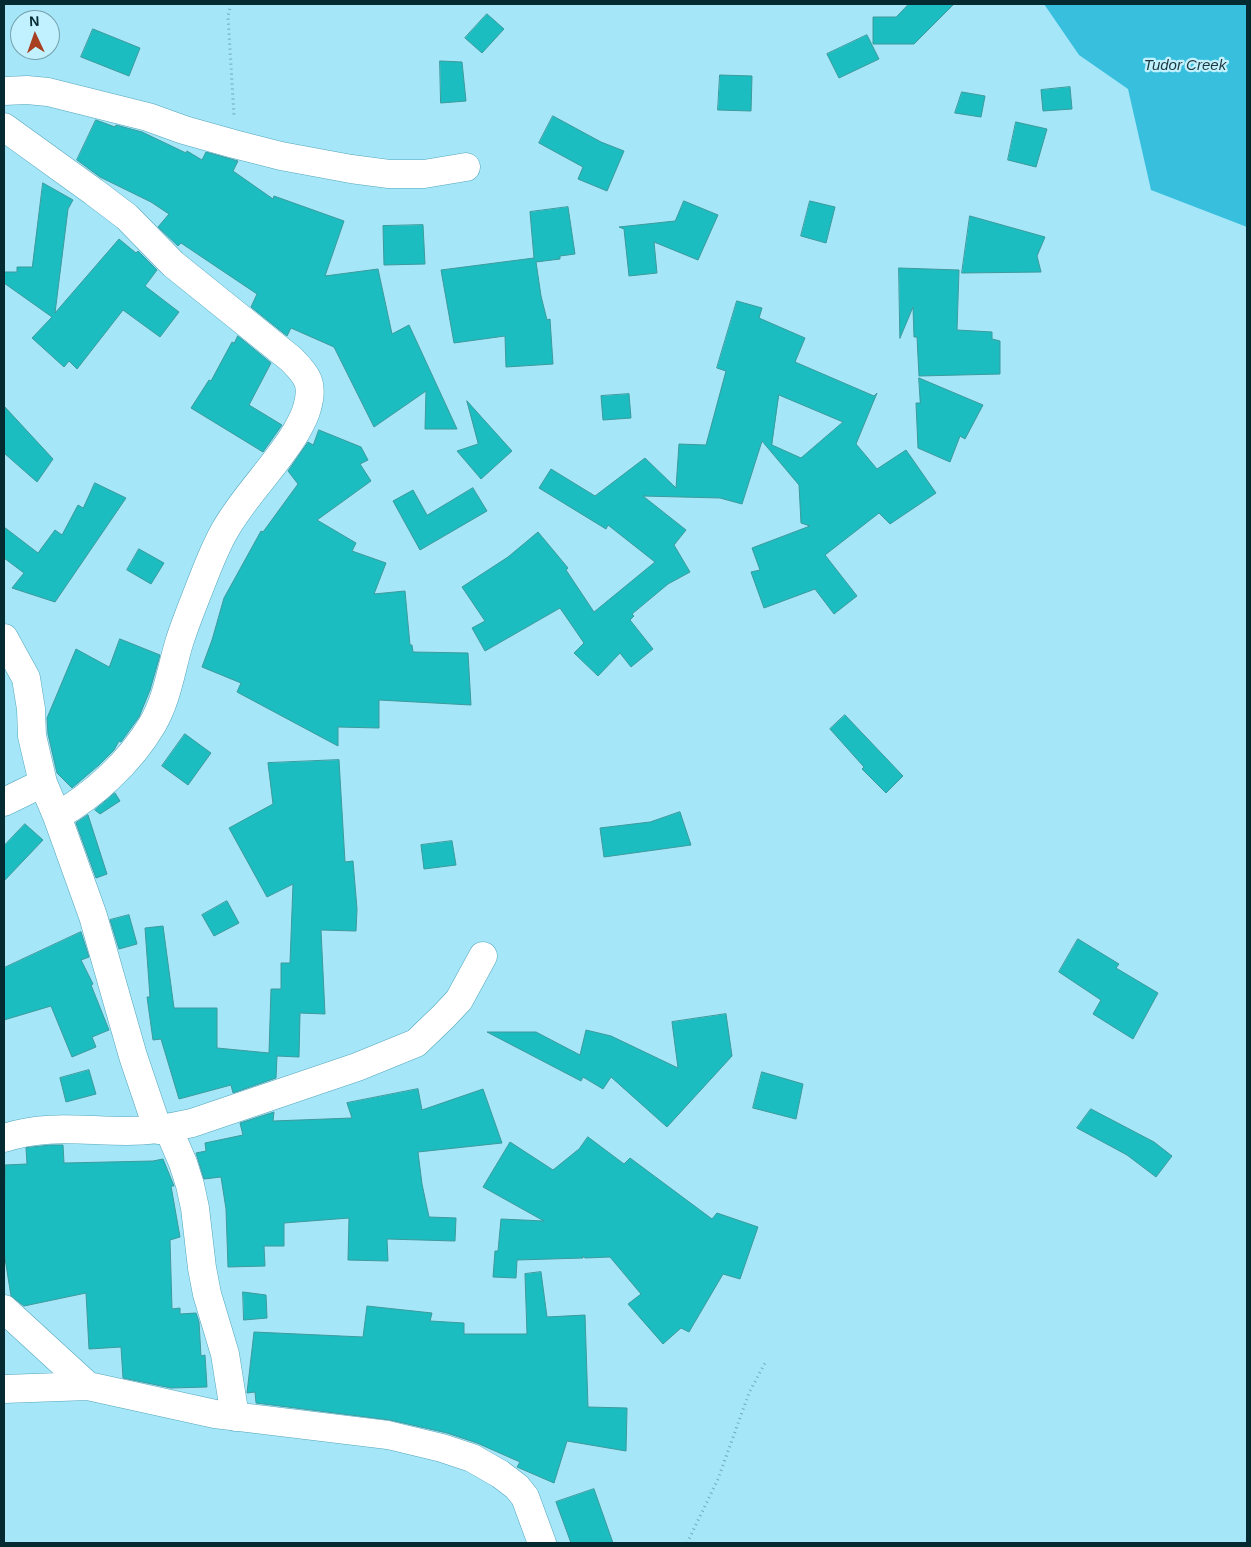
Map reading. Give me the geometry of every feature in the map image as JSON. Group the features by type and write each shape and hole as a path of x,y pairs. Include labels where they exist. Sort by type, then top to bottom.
{"street":[{"path":"4,91 27,90 48,92 148,117 184,130 234,144 310,162 369,172 424,174 466,167"},
{"path":"5,130 94,192 127,218 173,264 303,371 309,380 310,392 307,410 286,448 230,522 211,556 182,632 168,687 152,724 135,750 97,788 57,816"},
{"path":"4,638 26,678 31,709 32,736 43,783 93,916 133,1056 163,1129 183,1163 190,1185 207,1294 225,1354 235,1417"},
{"path":"4,802 43,783"},
{"path":"4,1138 24,1131 46,1129 128,1131 163,1129 192,1122 357,1067 416,1043 459,1000 483,956"},
{"path":"4,1309 88,1386"},
{"path":"4,1390 88,1386 235,1417 388,1435 442,1448 472,1458 500,1474 517,1488 526,1498 542,1543"}],"path":[{"path":"231,4 228,16 233,87 234,144"},
{"path":"687,1543 718,1479 749,1392 766,1361"}],"water":[{"name":"Tudor Creek","path":"1044,4 1247,4 1247,227 1151,190 1128,89 1079,55"}],"building":[{"path":"909,4 954,4 914,44 873,44 873,17 896,17"},
{"path":"487,14 504,29 482,53 465,38"},
{"path":"93,29 140,48 129,76 81,57"},
{"path":"867,35 879,59 839,78 827,54"},
{"path":"440,61 462,62 466,101 441,103"},
{"path":"720,75 752,76 751,111 718,110"},
{"path":"1070,87 1072,109 1043,111 1041,90"},
{"path":"962,92 985,96 981,117 955,113"},
{"path":"553,116 601,142 624,151 607,191 578,179 583,167 539,143"},
{"path":"96,120 115,127 116,125 142,132 186,153 187,151 202,160 206,152 238,161 233,171 273,199 274,196 344,221 325,276 378,269 392,334 409,325 457,429 425,429 426,391 374,427 334,347 291,328 287,336 251,307 257,294 181,243 178,246 158,227 169,214 151,202 100,177 77,160"},
{"path":"1016,122 1047,129 1036,167 1008,160"},
{"path":"43,183 73,200 68,209 55,313 119,239 136,253 138,251 157,270 145,286 179,312 160,337 123,310 77,369 69,361 64,367 32,338 52,317 4,283 4,272 17,272 17,267 32,267"},
{"path":"684,201 718,215 698,260 654,242 657,273 629,276 624,229 619,227 675,221"},
{"path":"810,201 835,207 826,243 801,236"},
{"path":"568,207 575,254 560,256 560,259 536,262 541,296 547,320 550,319 553,364 506,367 505,336 454,343 441,270 534,258 530,212"},
{"path":"970,216 1045,237 1037,256 1041,272 962,273"},
{"path":"423,225 425,264 384,265 383,226"},
{"path":"899,268 959,270 957,330 992,332 992,339 1000,341 1000,374 919,376 917,337 914,337 913,307 900,338"},
{"path":"737,301 762,308 759,318 805,338 795,362 874,396 877,393 856,444 877,469 906,450 936,493 890,524 879,513 825,555 857,596 834,614 815,589 764,608 751,572 760,570 752,548 810,526 801,523 799,485 762,441 742,504 720,498 643,496 686,530 674,545 690,572 668,584 632,614 634,616 630,620 653,649 631,667 620,653 598,676 574,653 584,643 560,608 485,651 472,628 485,621 462,587 508,557 538,532 568,568 566,570 594,612 655,562 608,525 606,529 539,488 551,469 595,496 645,458 676,488 679,444 706,445 726,371 717,368","holes":["779,395 843,422 801,458 772,445"]},
{"path":"238,336 271,363 249,405 282,425 263,452 191,408 209,380 211,381 232,342 234,343"},
{"path":"919,378 983,405 965,439 960,436 950,462 918,448 916,403 920,403"},
{"path":"629,394 631,418 603,420 601,396"},
{"path":"467,401 512,451 481,479 457,451 478,444"},
{"path":"4,406 53,459 37,482 4,453"},
{"path":"319,430 361,447 368,460 360,464 371,481 317,520 356,543 352,551 386,563 374,594 405,591 410,645 412,645 413,652 468,653 471,705 379,700 379,728 338,727 338,746 237,692 241,683 202,667 224,598 261,531 263,532 298,484 288,471 308,442 313,445"},
{"path":"95,483 126,498 55,602 12,588 24,573 4,558 4,527 38,553 55,530 62,535 78,505 83,508"},
{"path":"473,488 487,511 420,550 393,501 413,490 427,515"},
{"path":"139,549 164,563 151,584 127,570"},
{"path":"120,639 160,655 150,690 139,717 121,742 119,741 114,750 99,765 72,788 57,773 48,734 47,718 76,649 109,667"},
{"path":"845,715 903,776 886,793 862,769 864,767 830,729"},
{"path":"185,734 211,753 188,785 162,766"},
{"path":"339,760 345,862 353,861 357,909 356,931 321,930 325,1014 300,1013 299,1057 277,1056 276,1078 233,1093 231,1085 179,1099 161,1039 153,1040 147,997 150,997 145,928 163,926 174,1008 217,1008 217,1048 269,1053 271,989 281,989 281,963 290,963 293,884 267,897 229,828 273,804 268,763"},
{"path":"115,793 120,801 100,814 95,810"},
{"path":"680,812 691,845 604,857 600,828 650,822"},
{"path":"88,815 107,874 96,878 76,823"},
{"path":"25,824 43,840 4,881 4,846"},
{"path":"452,841 456,865 424,869 421,845"},
{"path":"227,901 239,923 214,936 202,915"},
{"path":"129,915 137,944 119,949 110,920"},
{"path":"81,932 89,957 81,960 93,984 91,985 109,1030 92,1037 96,1047 72,1057 51,1006 4,1020 4,968"},
{"path":"1078,939 1119,964 1116,968 1158,993 1133,1039 1093,1014 1101,1000 1059,972"},
{"path":"726,1014 732,1056 667,1127 611,1077 603,1089 583,1077 581,1081 487,1032 536,1032 580,1055 586,1030 611,1036 678,1068 672,1022"},
{"path":"89,1070 96,1094 66,1102 60,1078"},
{"path":"762,1072 803,1084 796,1119 753,1108"},
{"path":"418,1089 422,1110 483,1089 502,1143 418,1152 429,1217 456,1218 455,1241 387,1239 388,1261 348,1260 349,1218 284,1223 284,1246 264,1246 265,1266 228,1267 226,1209 221,1177 204,1179 196,1153 206,1151 205,1143 243,1135 240,1123 274,1112 273,1121 352,1118 347,1103"},
{"path":"1091,1109 1154,1142 1172,1156 1156,1177 1127,1155 1077,1128"},
{"path":"588,1137 624,1164 630,1158 712,1219 717,1213 758,1227 740,1279 723,1274 689,1332 681,1328 663,1344 628,1304 641,1294 610,1257 585,1258 583,1256 583,1258 517,1260 516,1278 493,1277 495,1251 498,1251 501,1219 544,1221 483,1187 510,1142 553,1170 579,1149"},
{"path":"63,1145 64,1163 153,1161 163,1159 174,1186 171,1186 180,1237 170,1240 172,1309 180,1308 180,1314 196,1313 199,1322 201,1356 205,1355 207,1387 171,1388 123,1378 121,1347 89,1349 86,1293 24,1306 11,1296 4,1252 5,1165 27,1164 26,1148"},
{"path":"541,1272 547,1317 585,1315 588,1407 627,1408 626,1451 567,1441 554,1483 517,1467 520,1462 477,1443 447,1433 390,1420 256,1403 255,1392 247,1393 254,1332 363,1337 367,1306 432,1313 430,1321 464,1323 464,1334 527,1334 525,1274"},
{"path":"243,1292 266,1295 267,1318 244,1320"},
{"path":"594,1489 613,1543 571,1543 556,1502"}]}
